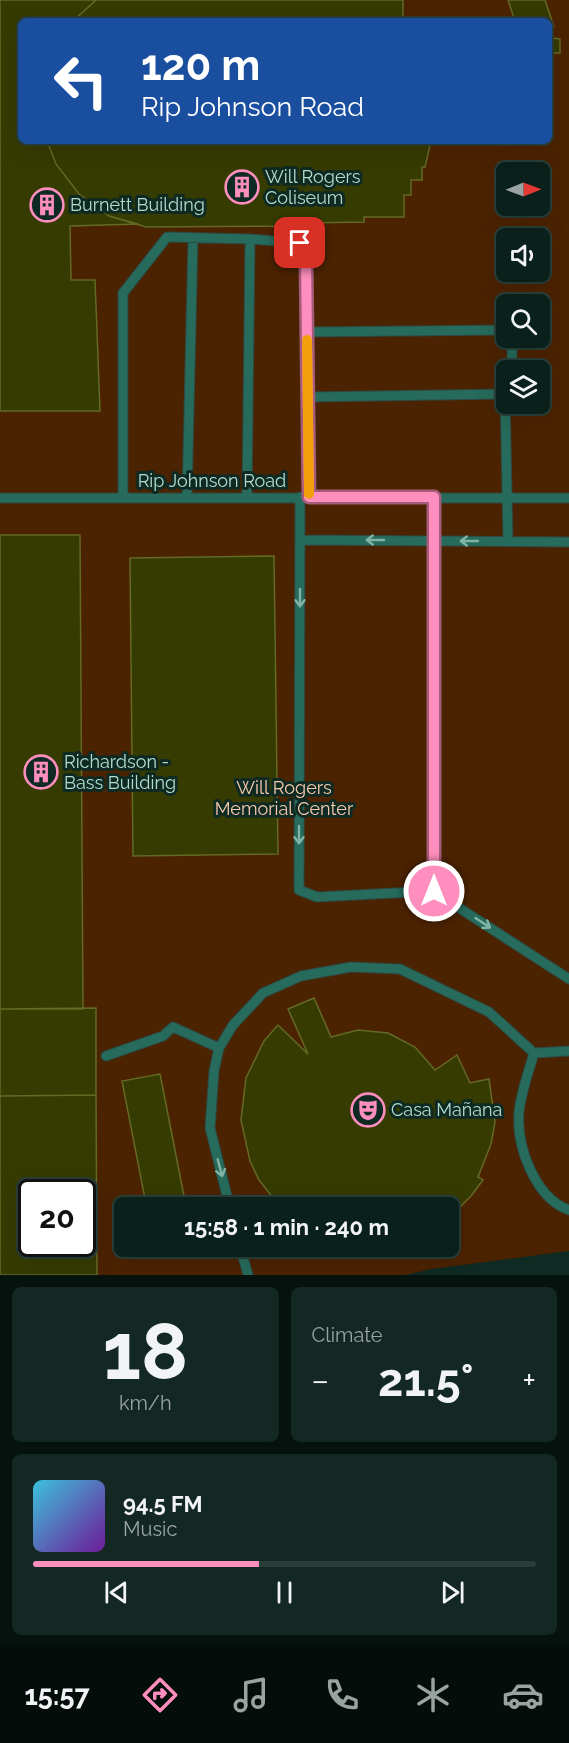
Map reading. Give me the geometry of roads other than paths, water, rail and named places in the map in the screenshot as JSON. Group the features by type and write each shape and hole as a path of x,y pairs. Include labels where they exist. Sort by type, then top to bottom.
{"lane":[{"path":"123,498 123,293 167,237 300,243 306,261 308,396 300,540 299,890 317,897 434,891 569,979"},
{"path":"187,498 193,238"},
{"path":"247,498 250,239"},
{"path":"307,332 496,330"},
{"path":"308,396 496,392"},
{"path":"506,414 508,541"},
{"path":"434,497 434,891"},
{"name":"Rip Johnson Road","path":"0,498 569,498"},
{"path":"300,540 569,542"},
{"path":"227,1197 210,1128 219,1048 233,1025 263,993 301,976 361,968 400,969 489,1012 534,1053 569,1051"},
{"path":"106,1056 163,1036 173,1027 219,1048"},
{"path":"534,1053 519,1112 527,1163 536,1181 551,1200 569,1210"},
{"path":"243,1257 248,1275"}],"place":[{"name":"Will Rogers Coliseum","path":"242,187"},
{"name":"Burnett Building","path":"47,205"},
{"name":"Richardson - Bass Building","path":"41,772"},
{"name":"Casa Mañana","path":"368,1110"}],"park label":[{"name":"Will Rogers Memorial Center","path":"284,798"}]}
